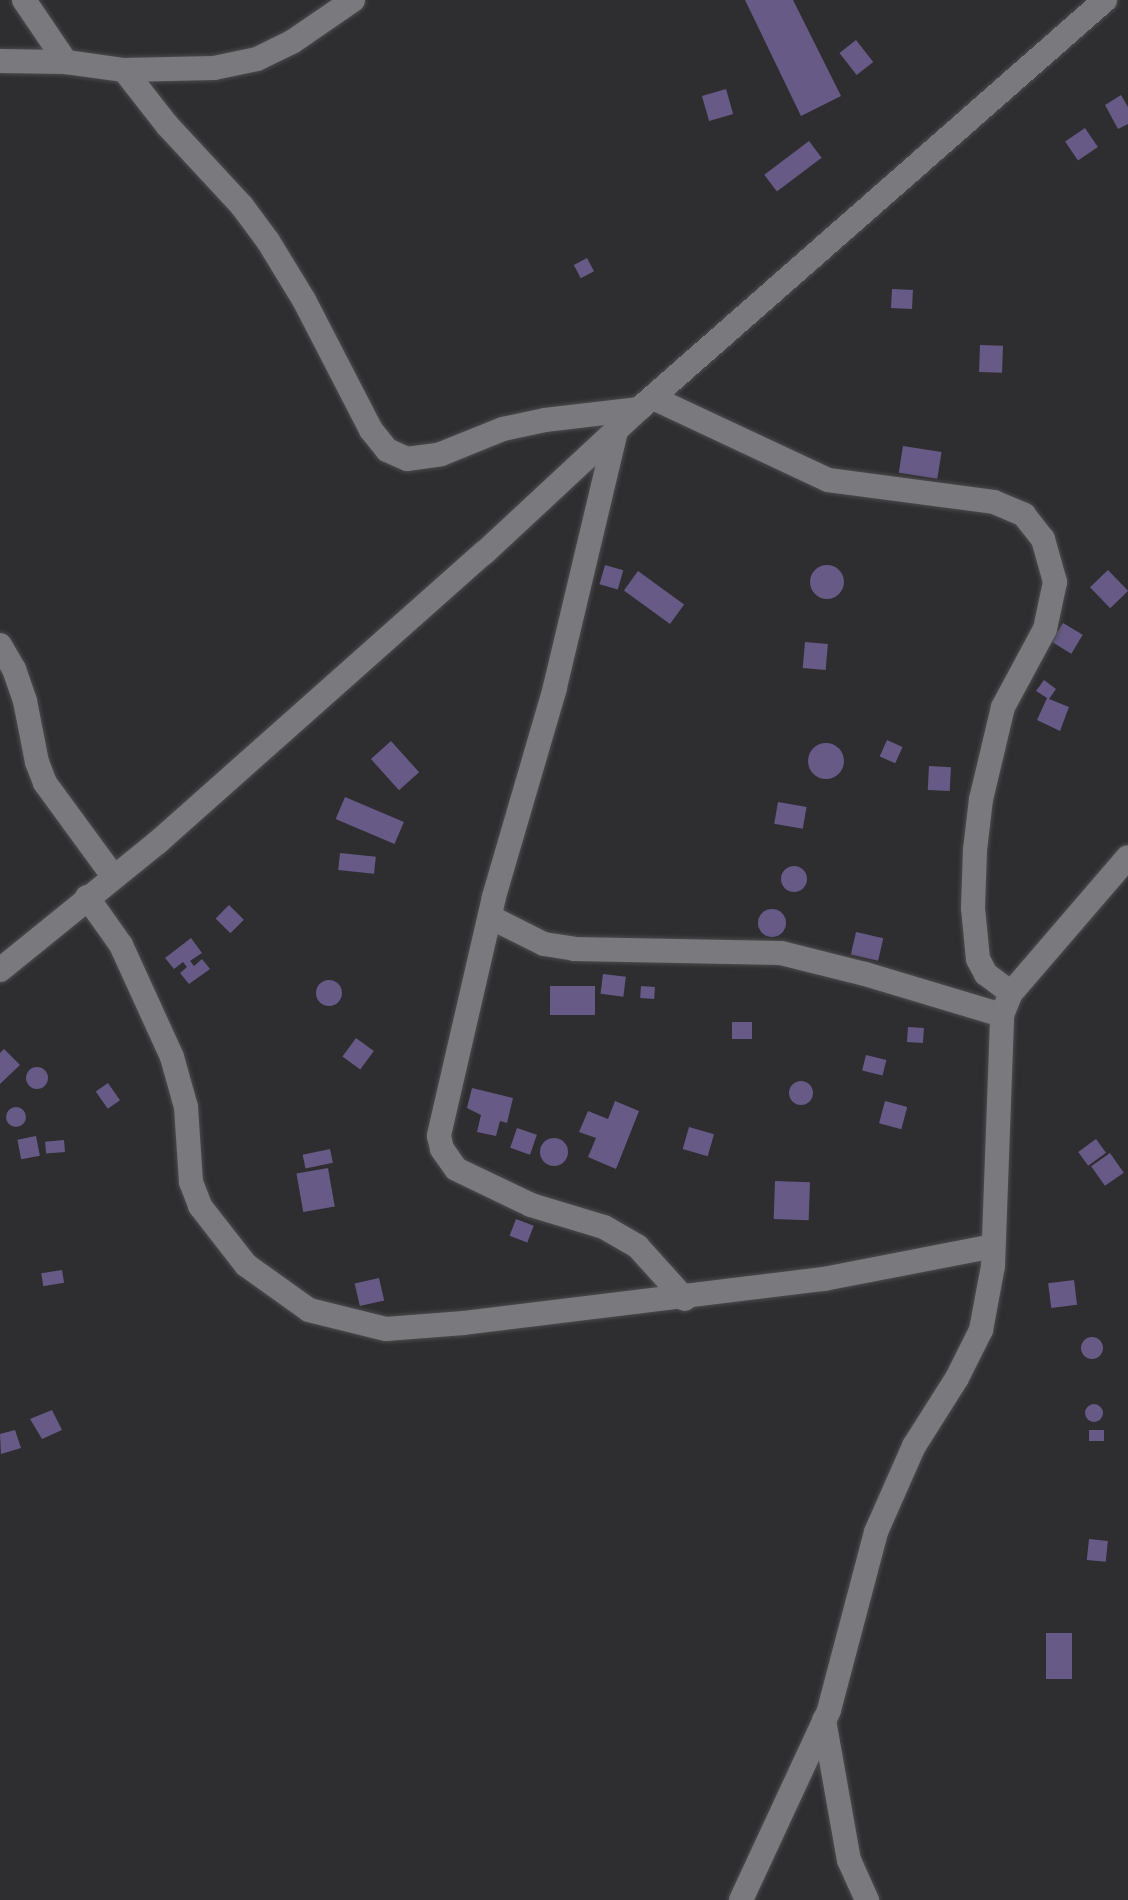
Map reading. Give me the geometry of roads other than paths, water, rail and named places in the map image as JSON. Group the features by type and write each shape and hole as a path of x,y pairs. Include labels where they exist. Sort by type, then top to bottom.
{"street":[{"path":"24,0 66,62"},
{"path":"0,61 66,62 124,70 214,68 257,59 292,42 353,0"},
{"path":"0,970 239,770 646,404 1105,0"},
{"path":"124,70 268,241 304,300 371,430 387,450 407,459 441,454 503,429 646,404 828,480 994,502 1024,515 1043,539 1055,582 1045,629 1003,707 981,799 975,850 973,923 978,959 1006,1004"},
{"path":"616,431 555,688 490,917 439,1125 442,1149 456,1169 531,1205 604,1227 638,1247 685,1299"},
{"path":"0,645 14,669 25,701 37,762 45,783 113,876"},
{"path":"741,1900 770,1845 824,1720 846,1653 876,1532 914,1446 957,1378 981,1330 993,1246 1006,1004 1128,857"},
{"path":"87,897 121,945 172,1057 186,1107 191,1182 200,1206 246,1265 309,1310 386,1329 685,1299 824,1279 993,1246"},
{"path":"490,917 544,944 574,949 781,953 1006,1004"},
{"path":"824,1720 849,1860 867,1900"}]}
